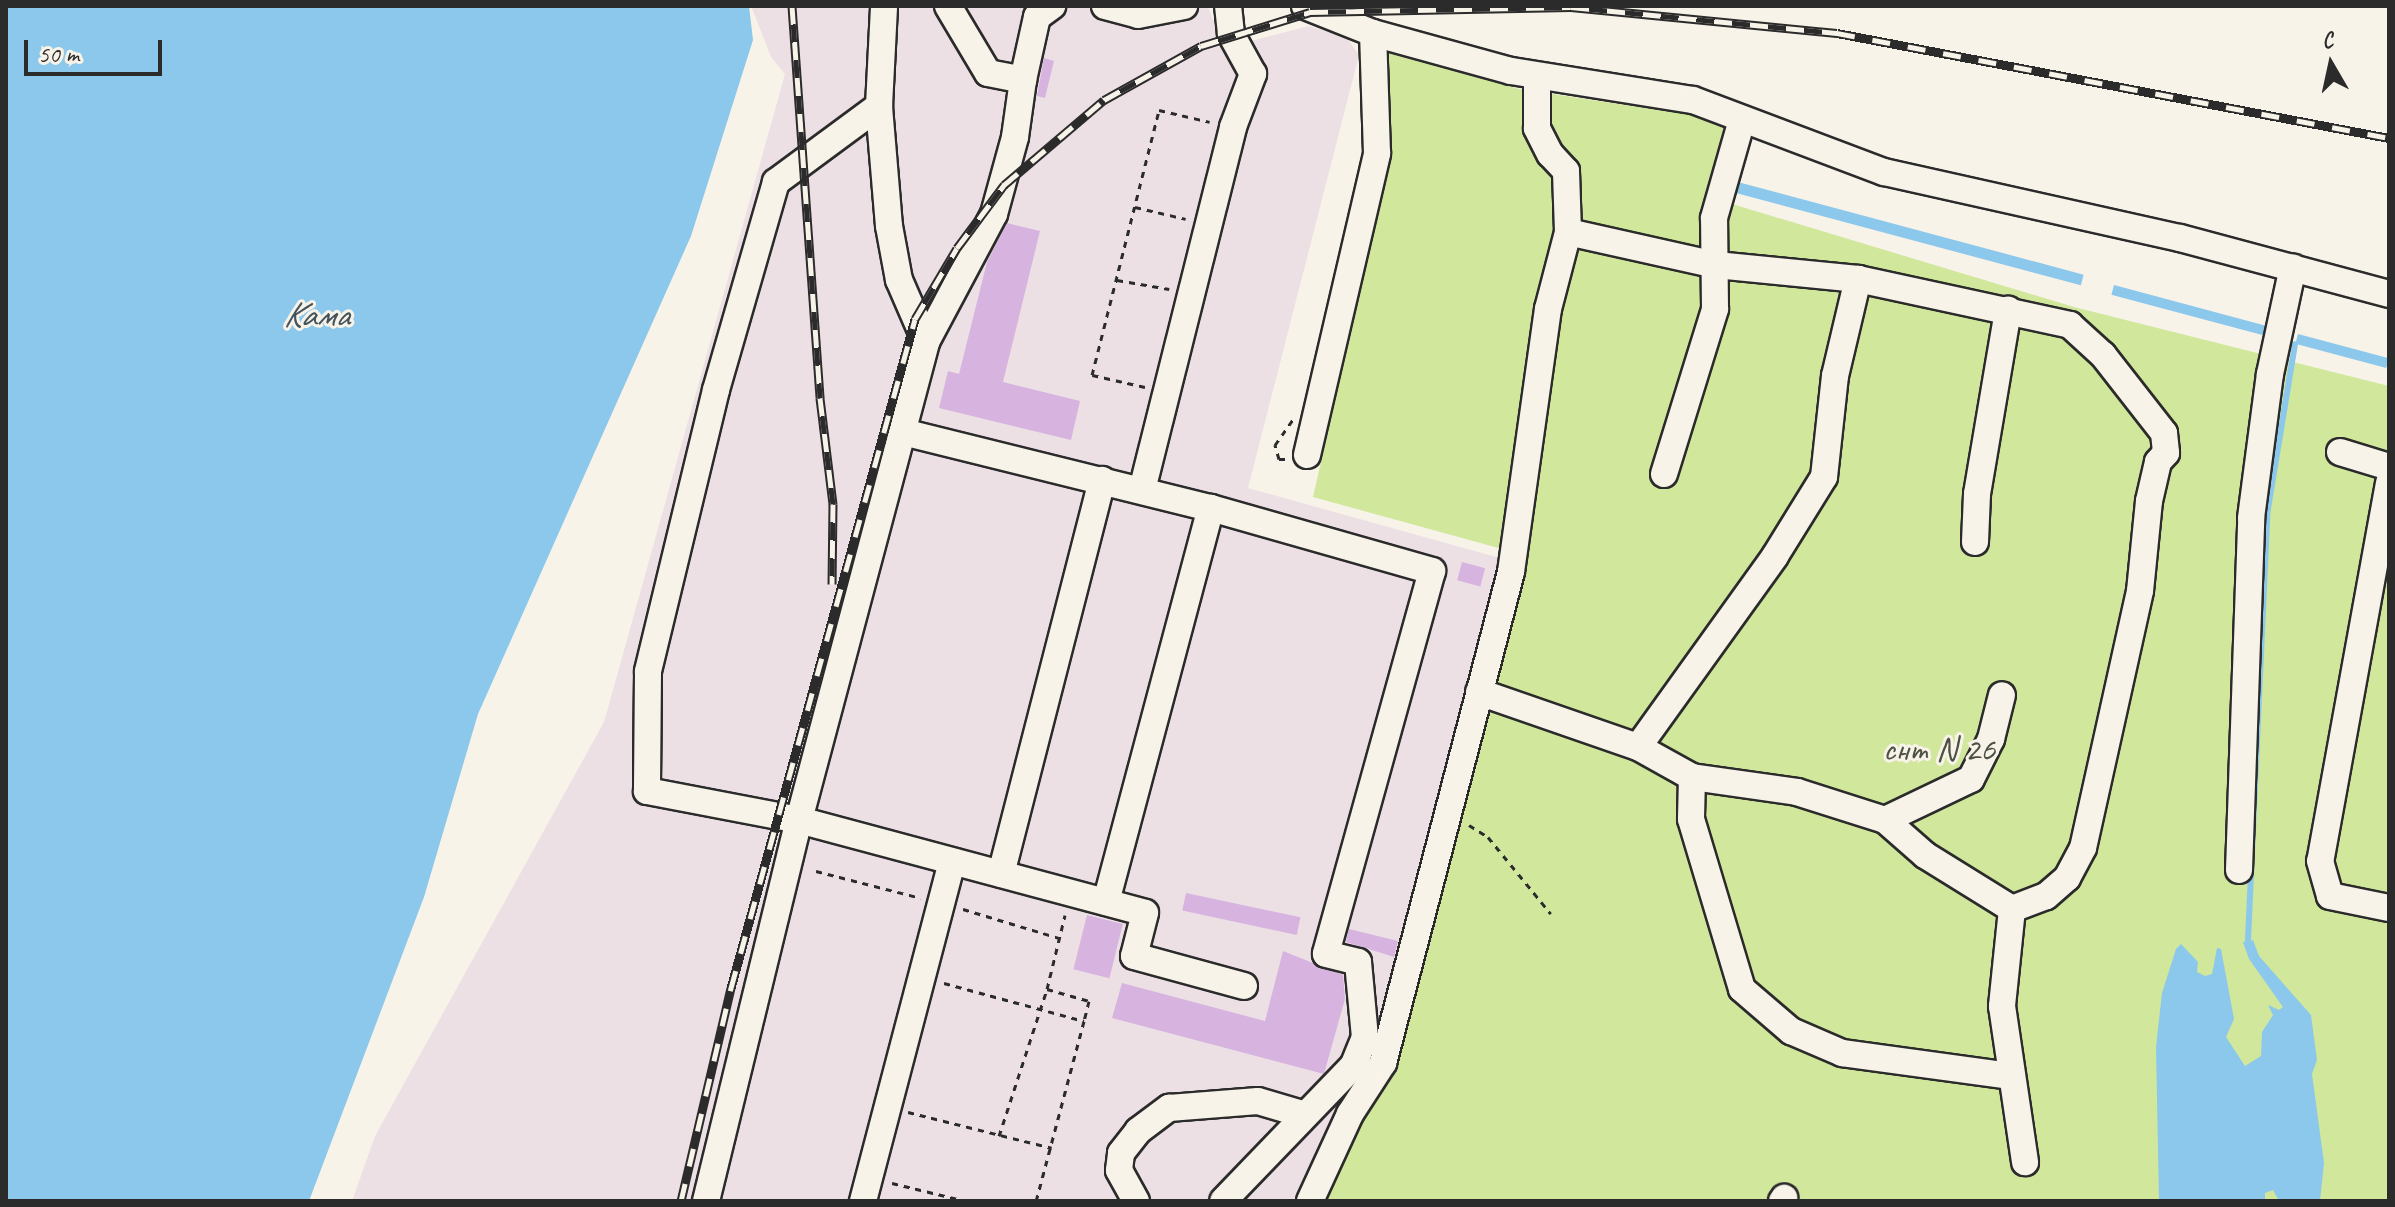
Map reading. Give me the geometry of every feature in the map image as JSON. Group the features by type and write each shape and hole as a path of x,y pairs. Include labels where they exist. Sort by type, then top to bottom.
{"lane":[{"path":"884,6 879,106 899,280 926,342"},
{"path":"948,6 988,73 1023,80"},
{"path":"706,1201 799,820 926,342 994,214 1015,137 1023,80 1037,17 1052,6"},
{"path":"1105,6 1138,15 1184,6"},
{"path":"1142,490 1233,127 1253,74 1231,34 1228,6"},
{"path":"1305,6 1373,33 1537,76 1693,100 1884,172 2293,267 2389,294"},
{"path":"1307,455 1377,153 1373,33"},
{"path":"1310,1201 1350,1114 1383,1063 1511,572 1548,309 1568,232 1566,171 1550,154 1537,128 1537,76"},
{"path":"879,106 776,182 716,390 648,672 647,791 799,820 1145,913 1134,956 1244,986"},
{"path":"1664,474 1715,309 1714,218 1742,120"},
{"path":"1568,232 1716,265 1858,279 2070,325 2103,355 2167,444 2155,474 2140,591 2083,848 2067,878 2046,896 2012,909"},
{"path":"2239,870 2251,518 2270,374 2293,267"},
{"path":"1638,747 1775,556 1824,477 1835,376 1858,279"},
{"path":"1975,542 1977,494 2008,310"},
{"path":"903,432 1211,508 1432,571 1326,954 1358,962 1365,1037 1353,1066 1302,1114 1223,1201"},
{"path":"2340,452 2389,467"},
{"path":"1001,874 1102,480"},
{"path":"2389,483 2320,861 2330,896 2389,908"},
{"path":"1106,902 1211,508"},
{"path":"1479,692 1638,747 1692,777 1797,792 1885,820 1916,849 2012,909"},
{"path":"1885,820 1971,779 1985,754 2002,695"},
{"path":"1692,777 1691,819 1742,989 1791,1031 1842,1053 2011,1076"},
{"path":"866,1189 952,861"},
{"path":"2012,909 2002,1006 2025,1162"},
{"path":"1136,1201 1119,1170 1121,1153 1138,1131 1169,1108 1258,1101 1302,1114"}],"path":[{"path":"1167,393 1092,375 1115,279 1159,110 1233,127"},
{"path":"1134,207 1209,225"},
{"path":"1115,279 1192,293"},
{"path":"1448,812 1488,837 1551,914"},
{"path":"999,1136 1047,989 1070,893"},
{"path":"921,977 1084,1021"},
{"path":"1036,1201 1089,1001 1047,989"},
{"path":"887,1106 1052,1148"},
{"path":"866,1189 966,1201"}],"shaded area":[{"path":"751,6 1208,6 1223,48 1309,26 1347,38 1359,55 1248,488 1507,560 1388,1023 1302,1201 352,1201 375,1136 604,722 785,74 771,57"}],"green space":[{"name":"снт N 26","path":"1388,53 1519,89 1731,121 1712,198 2074,307 2389,386 2389,1201 1319,1201 1354,1122 1524,555 1313,497 1389,164"}],"water":[{"name":"Кама","path":"6,6 749,6 753,40 691,236 478,714 424,897 309,1201 6,1201"},
{"path":"1734,181 2084,275 2081,285 1731,192"},
{"path":"2114,285 2271,327 2269,337 2111,295"},
{"path":"2298,334 2389,358 2386,368 2295,344"},
{"path":"2253,940 2259,956 2311,1015 2317,1060 2312,1074 2324,1163 2320,1201 2279,1201 2273,1190 2265,1193 2265,1201 2159,1201 2156,1047 2162,993 2176,949 2181,944 2198,962 2197,972 2205,976 2212,974 2217,948 2221,949 2234,1019 2226,1037 2245,1066 2261,1056 2262,1032 2273,1015 2268,1005 2279,1010 2283,1007 2249,959 2243,942"}],"building":[{"path":"1044,58 1054,61 1045,98 1037,96"},
{"path":"1007,223 1040,231 1003,382 1080,401 1071,440 939,408 948,371 959,374 987,262"},
{"path":"1462,562 1485,568 1480,587 1457,580"},
{"path":"1186,893 1300,917 1297,935 1182,911"},
{"path":"1087,915 1123,924 1109,978 1073,969"},
{"path":"1349,929 1398,941 1394,957 1346,942"},
{"path":"1283,951 1343,975 1345,999 1324,1074 1112,1018 1122,983 1265,1021"}],"waterway":[{"path":"2248,940 2267,515 2295,344"}],"railway":[{"path":"792,6 820,398 833,504 832,584"},
{"path":"681,1201 731,988 915,319 957,248 1004,185 1104,100 1201,46 1310,12 1571,7 1837,33 2389,138"}]}
